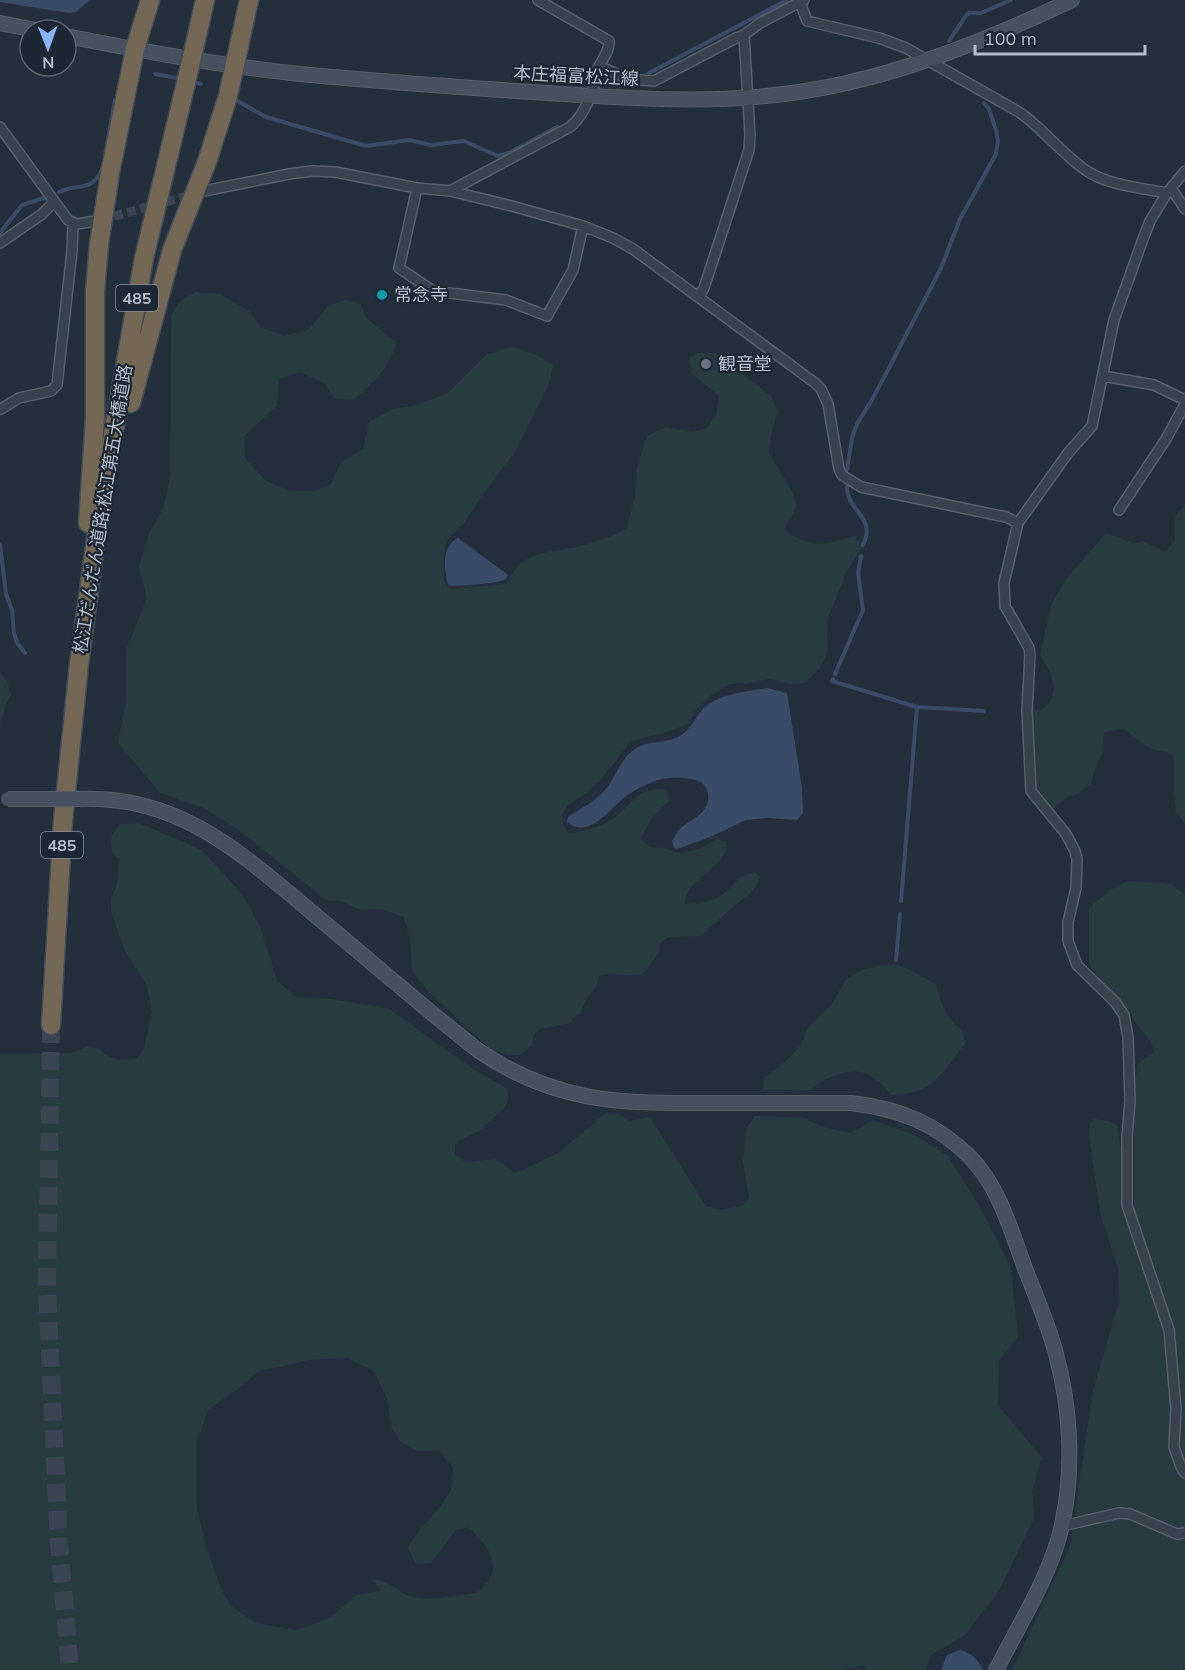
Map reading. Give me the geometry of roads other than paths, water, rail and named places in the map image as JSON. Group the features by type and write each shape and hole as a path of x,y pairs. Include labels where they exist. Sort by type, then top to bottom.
{"highway":[{"path":"79,664 95,417 95,291 110,173 135,49 150,0"},
{"name":"松江だんだん道路;松江第五大橋道路","path":"51,1025 63,821 79,664 100,510 144,258 205,0"},
{"path":"100,510 119,456 137,374 172,250 207,162 228,96 249,0"}],"street":[{"path":"450,191 579,120 590,96 599,66 609,47 608,40 538,0"},
{"name":"本庄福富松江線","path":"78,38 298,74 590,96 685,99 748,97 798,92 842,84 927,59 1031,20 1072,0"},
{"path":"599,66 628,79 654,81 744,35 760,23 802,1 807,21 879,38 906,48 1031,120 1077,164 1091,174 1118,183 1169,190 1185,209"},
{"path":"0,23 18,26"},
{"path":"699,296 704,288 745,163 750,134 744,35"},
{"path":"0,127 53,203 68,220 81,224 95,222"},
{"path":"204,191 289,174 312,171 335,172 417,188 450,191 583,226 622,242 805,374 821,389 830,412 839,469 842,475 853,483 861,487 1018,522"},
{"path":"1185,171 1169,190 1150,221 1114,320 1092,426 1068,453 1018,522 1004,583 1005,606 1029,648 1030,655 1027,710 1031,791 1066,834 1077,859 1076,888 1068,922 1068,941 1077,965 1115,1002 1124,1015 1128,1037 1130,1101 1127,1136 1127,1205 1169,1330 1176,1409 1174,1447 1185,1473"},
{"path":"417,188 399,268 433,291 506,300 547,316 573,270 583,226"},
{"path":"0,243 42,214 53,203"},
{"path":"1,408 19,398 51,391 57,385 73,223"},
{"path":"1103,376 1154,385 1185,402 1166,439 1119,510"},
{"path":"4,799 99,798 168,813 210,833 273,880 480,1051 498,1064 543,1085 570,1094 620,1102 851,1103 875,1106 901,1112 928,1124 969,1156 988,1180 1002,1206 1056,1354 1069,1433 1068,1471 1062,1526 1048,1566 996,1670"},
{"path":"1062,1526 1119,1513 1130,1514 1177,1534 1185,1533"}],"water":[{"path":"0,0 90,0 76,12 69,13 0,2"},
{"path":"458,538 508,575 506,579 483,584 448,585 445,572 446,552"},
{"path":"767,688 787,693 802,788 803,813 797,820 768,818 746,820 710,837 677,849 674,848 672,841 677,833 702,812 708,799 706,788 700,782 676,777 652,782 637,789 605,816 583,828 575,827 567,822 568,817 601,794 623,761 636,748 678,737 689,728 702,710 716,700 733,694"},
{"path":"960,1650 974,1657 983,1670 941,1670 947,1655"}],"waterway":[{"path":"649,73 787,0"},
{"path":"949,41 968,13 981,13 1011,0"},
{"path":"155,74 181,79"},
{"path":"191,81 201,84"},
{"path":"107,144 115,100"},
{"path":"236,100 266,117 366,146 409,140 431,145 464,141 498,156 509,153 557,127"},
{"path":"847,470 852,438 857,424 941,268 960,219 996,154 998,141 996,130 989,109 984,103"},
{"path":"59,192 89,184 98,177 102,169"},
{"path":"0,233 22,205 47,197"},
{"path":"847,486 851,502 864,520 866,527 863,545"},
{"path":"0,545 14,633 17,643 25,653"},
{"path":"835,674 863,610 858,573 861,556"},
{"path":"833,679 832,681 917,707 901,901"},
{"path":"917,707 984,711"},
{"path":"896,960 900,914"}],"tunnel":[{"path":"101,220 194,194"},
{"path":"51,1025 47,1290 59,1544 70,1670"}],"place":[{"name":"常念寺","path":"382,295"},
{"name":"観音堂","path":"706,364"}]}
